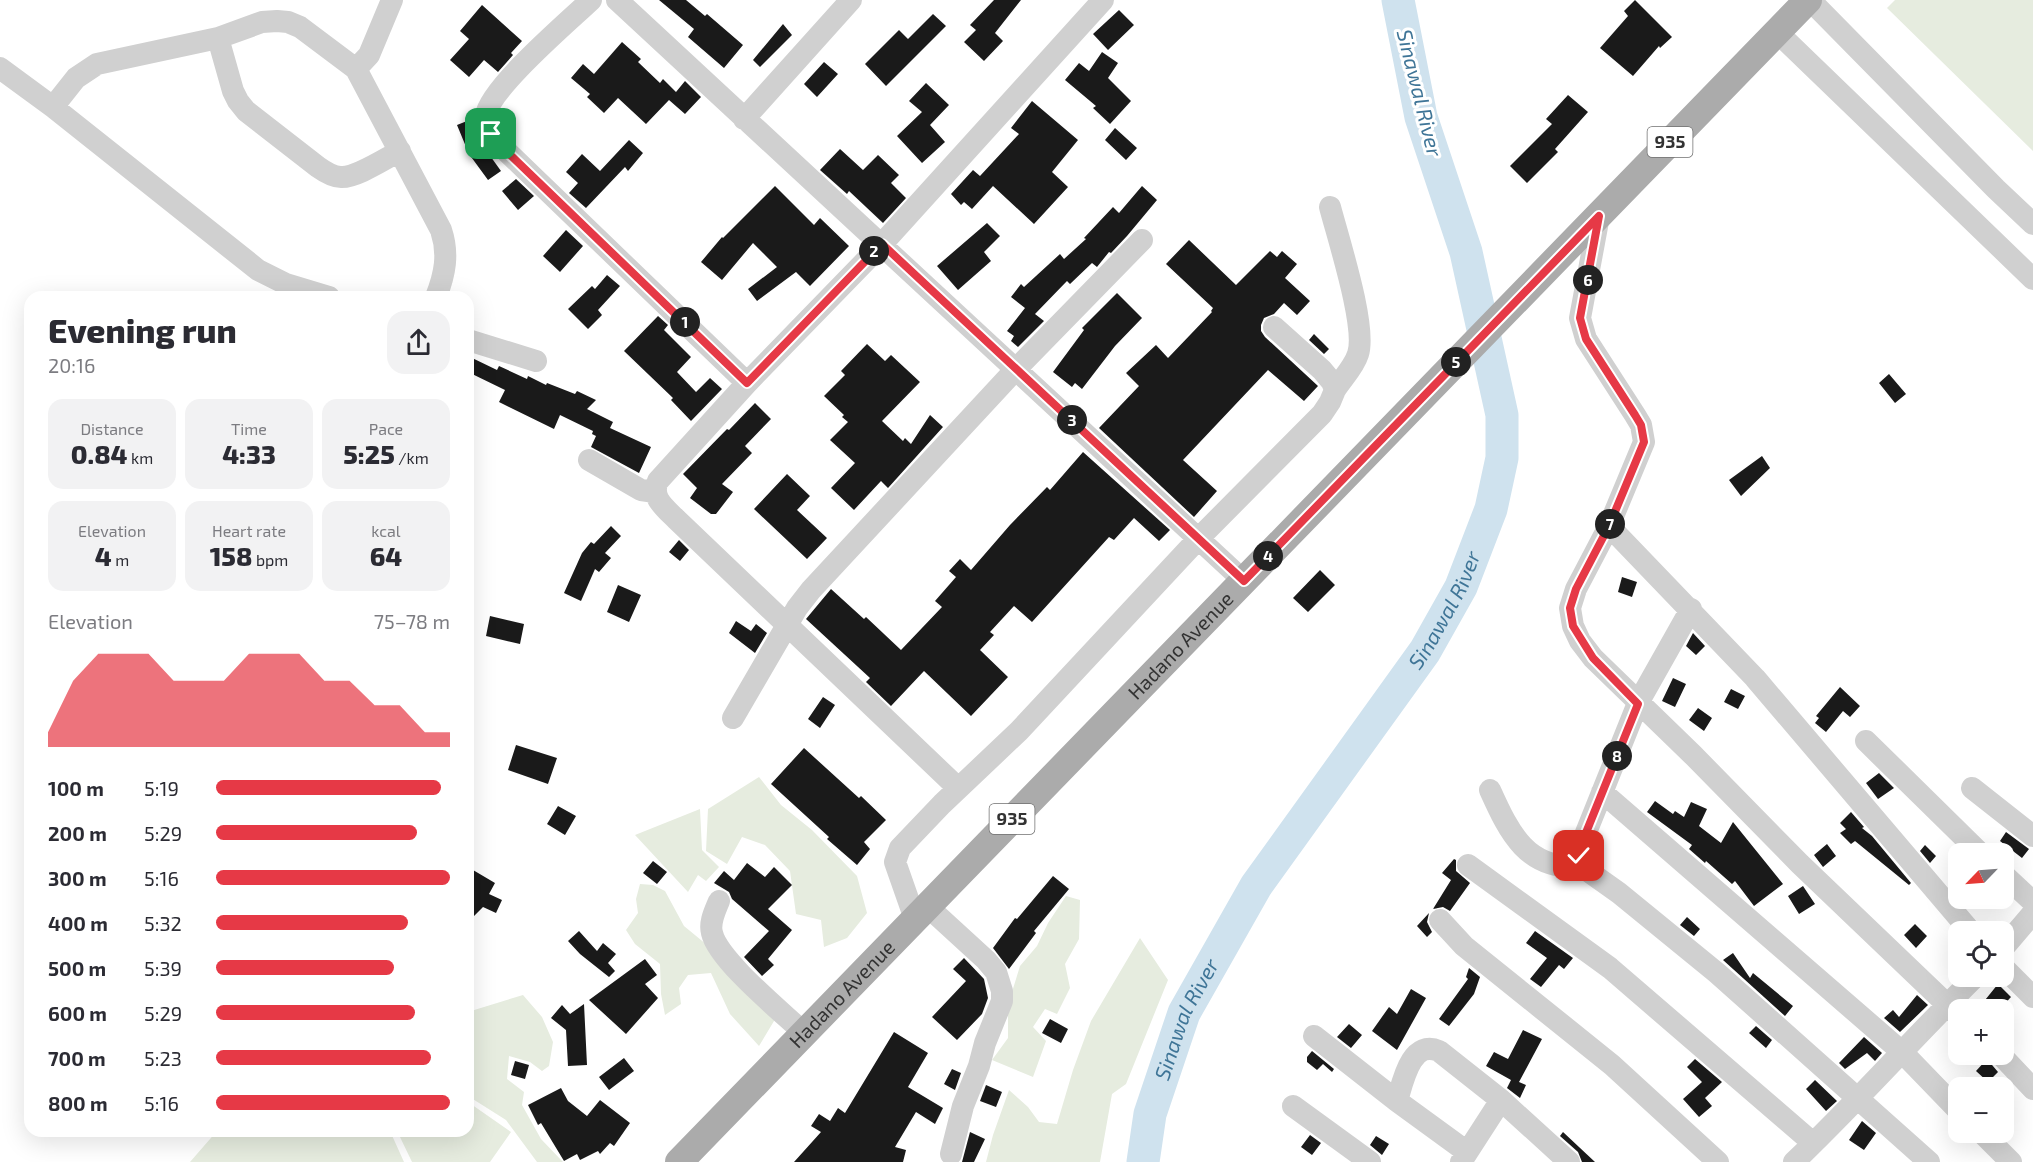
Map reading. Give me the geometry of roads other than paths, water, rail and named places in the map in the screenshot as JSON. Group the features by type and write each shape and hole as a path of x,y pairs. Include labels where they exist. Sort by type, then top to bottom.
{"main road":[{"name":"Hadano Avenue","path":"679,1162 1809,0"}],"street":[{"path":"356,69 369,55 392,0"},
{"path":"591,0 500,90 485,115 486,125 502,147 747,383"},
{"path":"617,0 1244,581"},
{"path":"744,119 851,0"},
{"path":"654,492 658,481 747,383 882,244 1103,0"},
{"path":"1809,0 2033,224"},
{"path":"53,107 76,78 97,64 218,38 262,22 288,22 300,27 356,69 400,151 441,230 445,243 446,264 438,291"},
{"path":"1777,32 2033,279"},
{"path":"218,38 237,101 318,168 342,178 400,151"},
{"path":"0,68 53,107 258,270 286,284 309,291"},
{"path":"951,1154 963,1106 1002,1001 1002,991 996,972 986,960 921,912 896,867 895,856 958,788 1019,730 1199,538 1322,414 1358,356 1360,333 1346,265 1330,207"},
{"path":"1599,216 1582,308 1581,328 1641,425 1644,442 1609,526 1576,589 1570,608 1573,626 1593,658 1638,704 1694,756 1800,864 1948,1006"},
{"path":"733,718 787,625 811,590 1016,369 1142,240"},
{"path":"1274,327 1322,370 1332,382 1335,390"},
{"path":"474,342 536,361"},
{"path":"589,460 642,490 654,492 676,519 958,788"},
{"path":"1609,526 1755,678 1962,921"},
{"path":"1691,609 1638,704 1579,850 1580,862 1717,974 1929,1162"},
{"path":"1866,741 1970,843"},
{"path":"1972,788 2033,836"},
{"path":"1490,790 1502,818 1521,846 1533,855 1553,863 1583,866"},
{"path":"1602,792 1902,1052 1948,1100"},
{"path":"1468,865 1610,968 1814,1143"},
{"path":"2014,884 2033,902"},
{"path":"720,901 711,926 716,942 731,962 804,1033"},
{"path":"2014,935 2033,913"},
{"path":"1440,920 1464,946 1604,1058 1718,1162"},
{"path":"2014,978 2033,996"},
{"path":"1794,1162 1858,1100 1902,1052 1948,1015"},
{"path":"1314,1036 1464,1157 1501,1100"},
{"path":"1397,1101 1406,1070 1413,1058 1419,1051 1432,1048 1439,1051 1501,1100 1569,1162"},
{"path":"2010,1065 2033,1089"},
{"path":"1293,1106 1370,1162"},
{"path":"1992,1143 2011,1162"}],"waterway":[{"name":"Sinawal River","path":"1143,1162 1150,1114 1184,1013 1256,886 1425,651 1461,587 1491,509 1502,458 1502,415 1466,252 1421,117 1398,0"}]}
